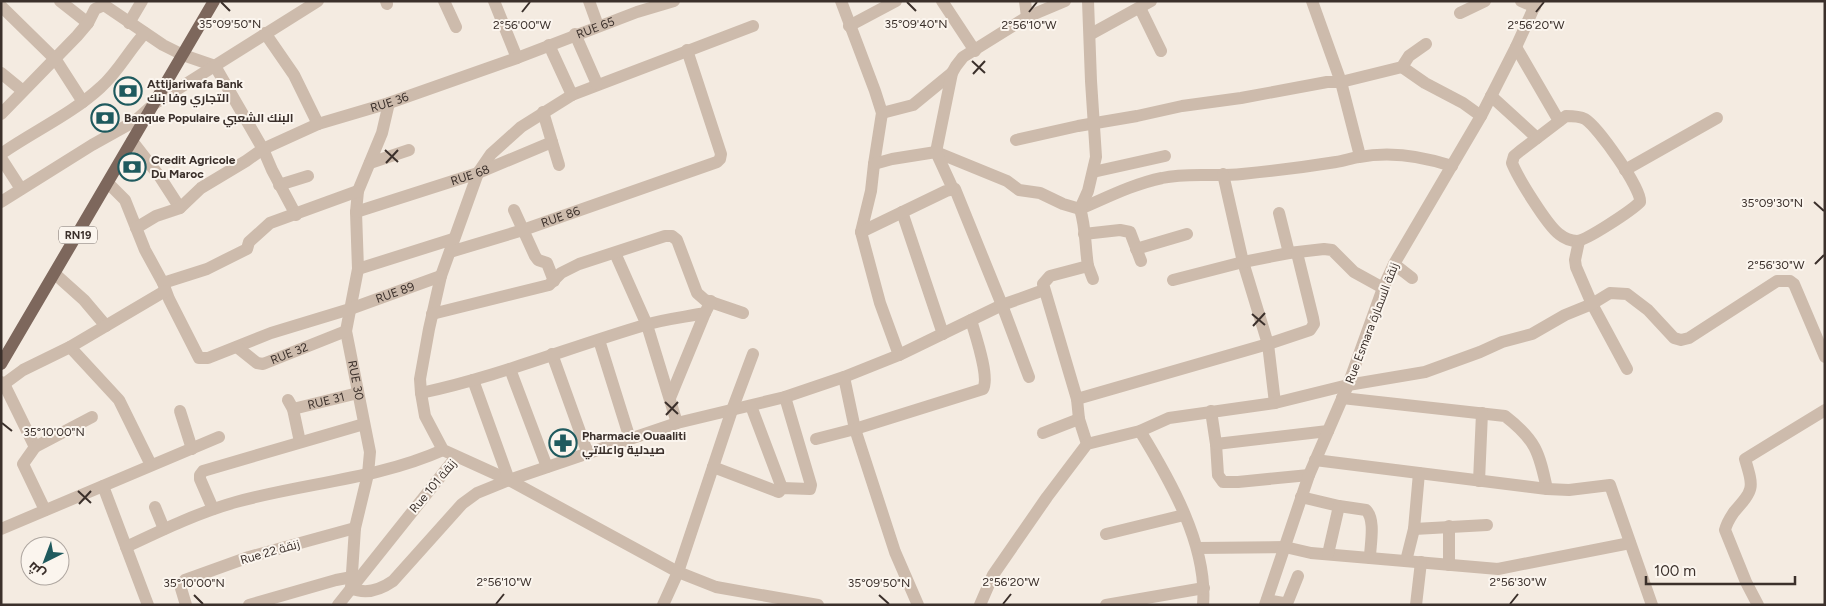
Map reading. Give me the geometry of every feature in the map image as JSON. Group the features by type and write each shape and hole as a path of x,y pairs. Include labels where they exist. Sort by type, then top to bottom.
{"main road":[{"name":"RN19","path":"1,364 214,1"}],"street":[{"path":"60,1 88,23"},
{"path":"129,23 142,1"},
{"path":"1,202 92,145 135,122 154,104 318,1"},
{"path":"444,1 456,26"},
{"path":"494,1 517,58"},
{"path":"589,1 598,26"},
{"name":"RUE 65","path":"517,58 598,26 635,6 674,1"},
{"path":"841,1 882,113 872,191 861,232 880,303 899,355"},
{"path":"849,26 896,1"},
{"path":"942,1 975,51"},
{"path":"1025,1 1027,16"},
{"path":"1029,377 956,190 953,189 936,152 952,74 963,57 1027,16 1066,1"},
{"path":"1088,1 1096,157 1088,191 1080,209 1084,222 1088,266 1093,279"},
{"path":"1312,1 1341,82 1360,156"},
{"path":"1460,13 1485,1"},
{"path":"1521,1 1536,4"},
{"path":"1091,34 1146,4 1161,51"},
{"name":"Rue Esmara زنقة السمارة","path":"1266,602 1308,475 1348,385 1383,288 1394,264 1481,116 1536,4"},
{"path":"1,114 56,60 88,23 94,9 104,5 163,44 184,55 215,66 262,148 279,186 296,215"},
{"path":"1,6 56,60 83,102"},
{"path":"456,457 444,450 425,416 420,393 420,378 441,276 478,172 491,154 507,138 543,112 572,95 753,26"},
{"path":"21,189 1,156 83,102 109,80 145,32"},
{"path":"265,33 294,75 318,124"},
{"path":"575,34 597,84"},
{"path":"1016,140 1094,123 1208,102 1241,98 1327,82 1341,82 1402,67 1409,56 1426,44"},
{"path":"549,45 572,95"},
{"path":"1516,47 1559,121"},
{"name":"RUE 86","path":"450,252 523,230 717,162 721,154 687,50"},
{"name":"RUE 36","path":"180,208 201,188 246,161 262,148 318,124 389,103 517,58"},
{"path":"1402,67 1425,84 1463,103 1481,116"},
{"path":"1,73 23,91"},
{"path":"882,113 913,105 952,74"},
{"path":"1491,96 1537,138"},
{"name":"RUE 30","path":"351,582 355,528 368,474 370,452 346,331 358,269 356,212 358,191 382,133 389,103"},
{"path":"543,112 559,165"},
{"path":"1566,116 1577,116 1585,119 1594,127 1625,170 1640,197 1640,202 1620,217 1578,241 1568,240 1559,235 1550,225 1512,163 1514,156 1537,138 1566,116"},
{"path":"1625,170 1717,118"},
{"path":"132,141 160,177 180,208 156,216 136,228"},
{"name":"RUE 68","path":"356,212 478,172 552,142"},
{"path":"370,163 409,150"},
{"path":"874,164 936,152 1007,181 1019,190 1040,193 1063,204 1080,209 1134,186 1184,174 1240,174 1384,154 1430,159 1452,166"},
{"path":"1093,172 1165,156"},
{"path":"1223,174 1243,262 1268,344 1274,402"},
{"path":"279,186 308,176"},
{"path":"108,183 124,200 145,250 164,287"},
{"path":"861,232 953,189"},
{"path":"35,447 2,383 106,326 164,287 206,270 247,249 249,242 270,224 358,191"},
{"path":"514,210 535,256 538,260 547,263 554,281"},
{"path":"902,212 943,334"},
{"path":"1077,399 1310,330 1314,324 1279,213"},
{"path":"1084,234 1125,230 1130,232 1139,255 1187,234"},
{"path":"432,314 549,285 561,273 579,264 664,236 674,237 678,240 697,293 706,300 743,313"},
{"path":"358,269 453,239"},
{"path":"1578,241 1576,264 1592,304 1627,369"},
{"path":"1173,280 1243,262 1324,249 1332,250 1354,272 1383,288"},
{"path":"615,253 647,324 678,424"},
{"path":"1394,264 1412,278"},
{"path":"1087,444 1079,419 1077,399 1043,284 1050,276 1088,266"},
{"path":"55,274 84,300 106,326"},
{"name":"RUE 89","path":"164,287 199,358 208,358 271,333 441,276"},
{"path":"980,605 993,575 1087,444 1140,431 1169,418 1274,402 1348,385 1426,372 1502,342 1532,334 1610,293 1628,294 1648,310 1674,338 1681,340 1689,338 1777,281 1790,281 1794,284 1825,357"},
{"path":"249,605 336,580 351,582 356,590 369,591 385,586 393,581 462,504 477,493 509,480 630,439 678,424 785,397 844,377 899,355 1002,306 1044,290"},
{"path":"670,398 711,301"},
{"path":"420,393 510,369 647,324 705,313"},
{"path":"816,439 855,429 983,389 986,384 984,372 971,320"},
{"path":"1812,326 1825,320"},
{"name":"RUE 32","path":"236,347 258,363 263,364 346,331"},
{"path":"599,340 630,439"},
{"path":"70,347 119,400 152,465"},
{"path":"552,354 588,454"},
{"path":"663,605 678,572 732,410 753,354"},
{"path":"510,369 547,467"},
{"path":"844,377 855,429 895,552 918,605"},
{"path":"473,380 509,480"},
{"name":"RUE 31","path":"300,442 291,404 358,393"},
{"path":"713,467 779,492 782,488 808,490 811,487 785,397"},
{"path":"1342,398 1505,416 1520,427 1532,441 1540,457 1547,489"},
{"path":"751,406 782,488"},
{"path":"1758,605 1746,582 1725,530 1727,522 1750,494 1752,488 1745,459 1825,410"},
{"path":"180,411 192,449"},
{"path":"1211,412 1218,475 1223,482 1308,475"},
{"path":"1479,480 1482,412"},
{"path":"45,510 23,464 35,447 92,417"},
{"path":"1043,433 1079,419"},
{"path":"213,509 200,479 200,475 204,471 364,424"},
{"path":"1140,431 1159,463 1198,548 1204,588 1203,605"},
{"path":"1216,444 1328,431"},
{"path":"1,528 219,437"},
{"path":"126,547 213,509 284,490 368,474 422,460 444,450"},
{"name":"Rue 101 زنقة","path":"338,605 351,582 456,457 509,480 678,572 716,587 818,605"},
{"path":"1315,460 1547,489 1569,490 1610,485 1652,605"},
{"path":"1406,561 1414,529 1419,473"},
{"path":"103,486 148,605"},
{"path":"1301,497 1366,510 1371,521 1370,558"},
{"path":"1328,554 1339,506"},
{"path":"155,507 164,529"},
{"path":"1106,534 1184,515"},
{"path":"1414,529 1487,525"},
{"path":"1449,526 1449,565"},
{"name":"Rue 22 زنقة","path":"186,605 180,585 185,580 249,557 355,528"},
{"path":"1198,548 1285,546 1311,553 1498,569 1630,543"},
{"path":"1416,605 1421,562"},
{"path":"1266,602 1283,603 1288,601 1298,576"},
{"path":"1114,604 1204,588"}],"place":[{"name":"Attijariwafa Bank التجاري وفا بنك","path":"128,91"},
{"name":"Banque Populaire البنك الشعبي","path":"105,118"},
{"name":"Credit Agricole Du Maroc","path":"132,167"},
{"name":"Pharmacie Ouaaliti صيدلية واعلاتي","path":"563,443"}]}
